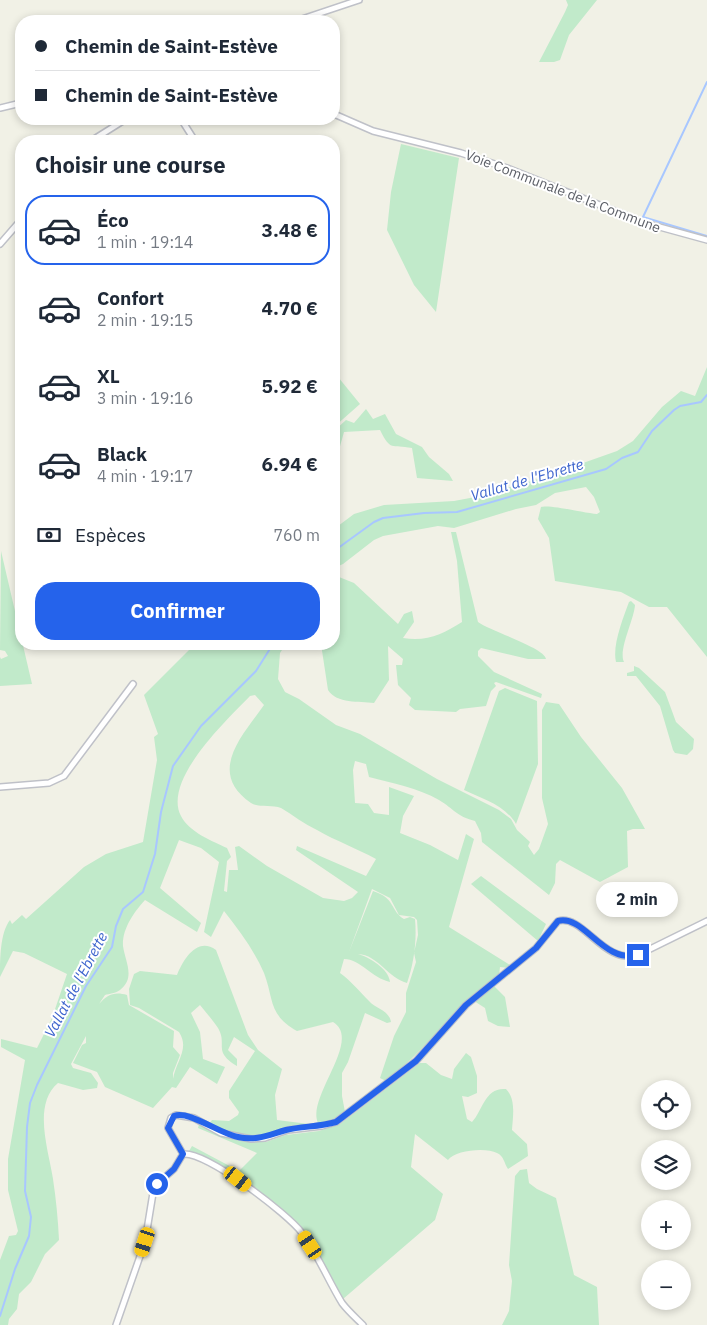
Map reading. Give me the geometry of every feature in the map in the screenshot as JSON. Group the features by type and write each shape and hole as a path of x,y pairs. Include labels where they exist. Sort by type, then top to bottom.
{"street":[{"path":"314,15 360,0"},
{"path":"0,108 15,104"},
{"name":"Voie Communale de la Commune","path":"340,117 373,132 439,147 507,168 645,224 707,240"},
{"path":"101,135 117,125"},
{"path":"0,244 15,227"},
{"path":"0,787 49,783 64,776 133,684"},
{"path":"363,1325 343,1303 301,1231 286,1217 226,1171 193,1156 183,1154 168,1128 171,1118 176,1115 194,1118 221,1133 251,1140 265,1138 288,1130 322,1126 342,1118 416,1061 466,1005 536,948 558,921 571,922 609,950 626,957 638,955 707,921"},
{"path":"116,1325 145,1242 153,1193 157,1184 174,1169 183,1154"}],"green space":[{"path":"566,0 597,0 569,35 560,60 539,62 565,12 568,5"},
{"path":"401,144 459,158 436,312 414,285 387,230 391,192"},
{"path":"707,367 707,657 667,607 649,607 621,592 555,581 549,538 538,519 541,507 597,514 600,512 594,497 586,487 555,493 536,505 516,509 454,528 438,526 383,536 374,540 340,565 340,524 354,514 384,505 454,501 470,498 535,480 617,451 633,441 662,407 681,391 695,396"},
{"path":"340,379 360,404 340,422"},
{"path":"366,409 373,419 385,414 396,434 422,447 429,457 449,474 453,481 417,478 412,448 392,446 387,442 380,430 344,432 340,447 340,426 346,420 354,423"},
{"path":"451,532 456,532 478,622 537,650 546,659 528,659 481,648 478,651 478,656 494,672 542,694 541,698 496,682 494,683 496,686 491,691 486,706 460,709 456,712 415,710 409,705 411,698 398,685 396,665 402,665 403,659 388,646 389,680 374,703 343,700 332,694 328,690 322,650 340,650 340,577 354,583 398,624 404,614 412,611 414,622 403,638 420,639 434,636 462,622 457,561"},
{"path":"1,551 15,611 15,650 24,650 32,684 0,686 0,657 1,659 8,656 5,651 0,650"},
{"path":"631,601 635,605 623,650 624,662 616,662 615,655 619,632 629,602"},
{"path":"189,650 282,650 280,653 278,679 285,692 299,699 336,725 360,734 437,779 499,810 511,819 517,830 530,842 528,846 534,855 539,849 548,824 542,798 542,710 546,702 559,704 581,737 622,788 645,829 627,831 628,867 600,882 560,860 556,864 555,883 549,895 482,842 481,833 475,821 463,817 439,800 422,792 369,777 366,764 355,761 353,770 355,803 368,804 374,813 389,815 389,787 414,796 403,816 400,833 430,845 458,860 466,834 474,839 449,927 510,965 509,968 500,967 499,975 491,983 505,997 510,1027 498,1026 488,1021 485,1008 471,999 409,1061 386,1081 380,1078 394,1036 406,1012 406,993 416,962 414,953 407,983 365,955 358,954 368,958 382,968 389,977 390,982 377,977 355,962 344,959 340,973 372,1004 388,1015 391,1022 387,1023 365,1013 348,1062 342,1073 342,1096 345,1112 332,1120 318,1123 316,1112 342,1042 340,1030 333,1022 297,1031 281,1019 273,1006 264,973 256,956 224,911 211,937 204,932 219,862 201,848 179,840 160,888 201,923 197,932 145,900 133,915 124,933 123,946 129,975 128,980 120,990 105,995 99,1004 111,995 118,993 127,995 129,1005 174,1031 173,1047 180,1055 173,1073 173,1079 183,1050 182,1038 179,1032 139,1008 130,1005 129,989 134,974 140,971 177,975 187,957 197,948 209,946 216,950 248,1035 258,1050 282,1069 275,1095 277,1120 309,1124 308,1126 283,1133 246,1137 222,1131 209,1124 212,1120 229,1121 238,1115 239,1112 229,1098 229,1091 255,1051 234,1037 228,1050 237,1059 237,1066 229,1061 223,1052 221,1034 218,1028 200,1005 191,1013 200,1032 203,1059 225,1067 217,1084 190,1067 176,1088 172,1087 153,1108 105,1087 97,1072 73,1063 82,1045 86,1043 86,1036 71,1064 73,1068 91,1073 98,1083 97,1088 83,1090 58,1083 50,1092 44,1116 44,1129 53,1179 59,1240 45,1254 31,1282 19,1294 17,1309 9,1319 8,1325 0,1325 0,1260 9,1236 16,1235 18,1231 8,1190 8,1159 25,1060 1,1047 1,1039 37,1048 52,1018 67,974 24,953 13,951 0,977 2,939 10,920 12,924 22,915 26,919 84,867 106,854 143,842 157,760 154,737 158,734 144,695","holes":["255,695 264,705 239,741 230,766 231,779 238,791 251,803 281,808 312,828 376,859 366,876 297,846 296,850 358,892 352,898 344,901 323,898 267,866 239,846 235,847 238,870 229,870 227,892 224,891 227,861 231,857 227,848 189,827 181,816 178,801 181,785 200,751 227,719 250,696","372,889 390,898 399,915 386,897 373,891 349,952","399,915 414,917 417,920 418,935 414,951 415,919 410,917 404,919"]},
{"path":"634,666 639,668 665,692 676,722 694,739 693,749 687,755 675,753 660,706 636,676 627,676 627,673 634,671"},
{"path":"505,688 537,701 538,764 516,824 500,807 464,790 499,691"},
{"path":"481,876 546,924 538,941 471,884"},
{"path":"466,1053 471,1057 477,1076 477,1093 468,1097 462,1096 467,1119 472,1122 489,1095 499,1089 506,1089 513,1103 512,1130 527,1144 528,1156 508,1169 499,1154 486,1150 471,1150 457,1154 448,1160 415,1134 411,1167 443,1194 435,1220 343,1299 323,1263 283,1213 228,1170 189,1151 192,1146 239,1171 257,1153 198,1128 199,1124 246,1141 266,1142 286,1135 319,1131 340,1124 420,1063 426,1063 441,1075 452,1079 454,1069"},
{"path":"527,1169 529,1183 556,1198 574,1275 597,1287 599,1325 502,1325 509,1311 512,1281 509,1265 515,1176 520,1170"}],"waterway":[{"path":"707,82 643,217 707,236"},
{"name":"Vallat de l'Ebrette","path":"340,547 374,522 383,518 424,513 457,512 606,469 622,458 638,452 652,431 674,410 680,406 701,402 707,395"},
{"name":"Vallat de l'Ebrette","path":"0,1316 15,1269 29,1236 31,1217 25,1191 27,1127 30,1103 37,1085 86,986 112,947 116,926 123,909 143,892 155,854 161,812 173,766 201,726 256,671 269,650"}],"route":[{"path":"157,1184 174,1169 183,1154 168,1128 168,1124 174,1116 180,1114 194,1118 221,1133 251,1140 258,1140 288,1130 322,1126 336,1122 416,1061 466,1005 526,958 558,921 571,922 620,956 638,955"}]}
